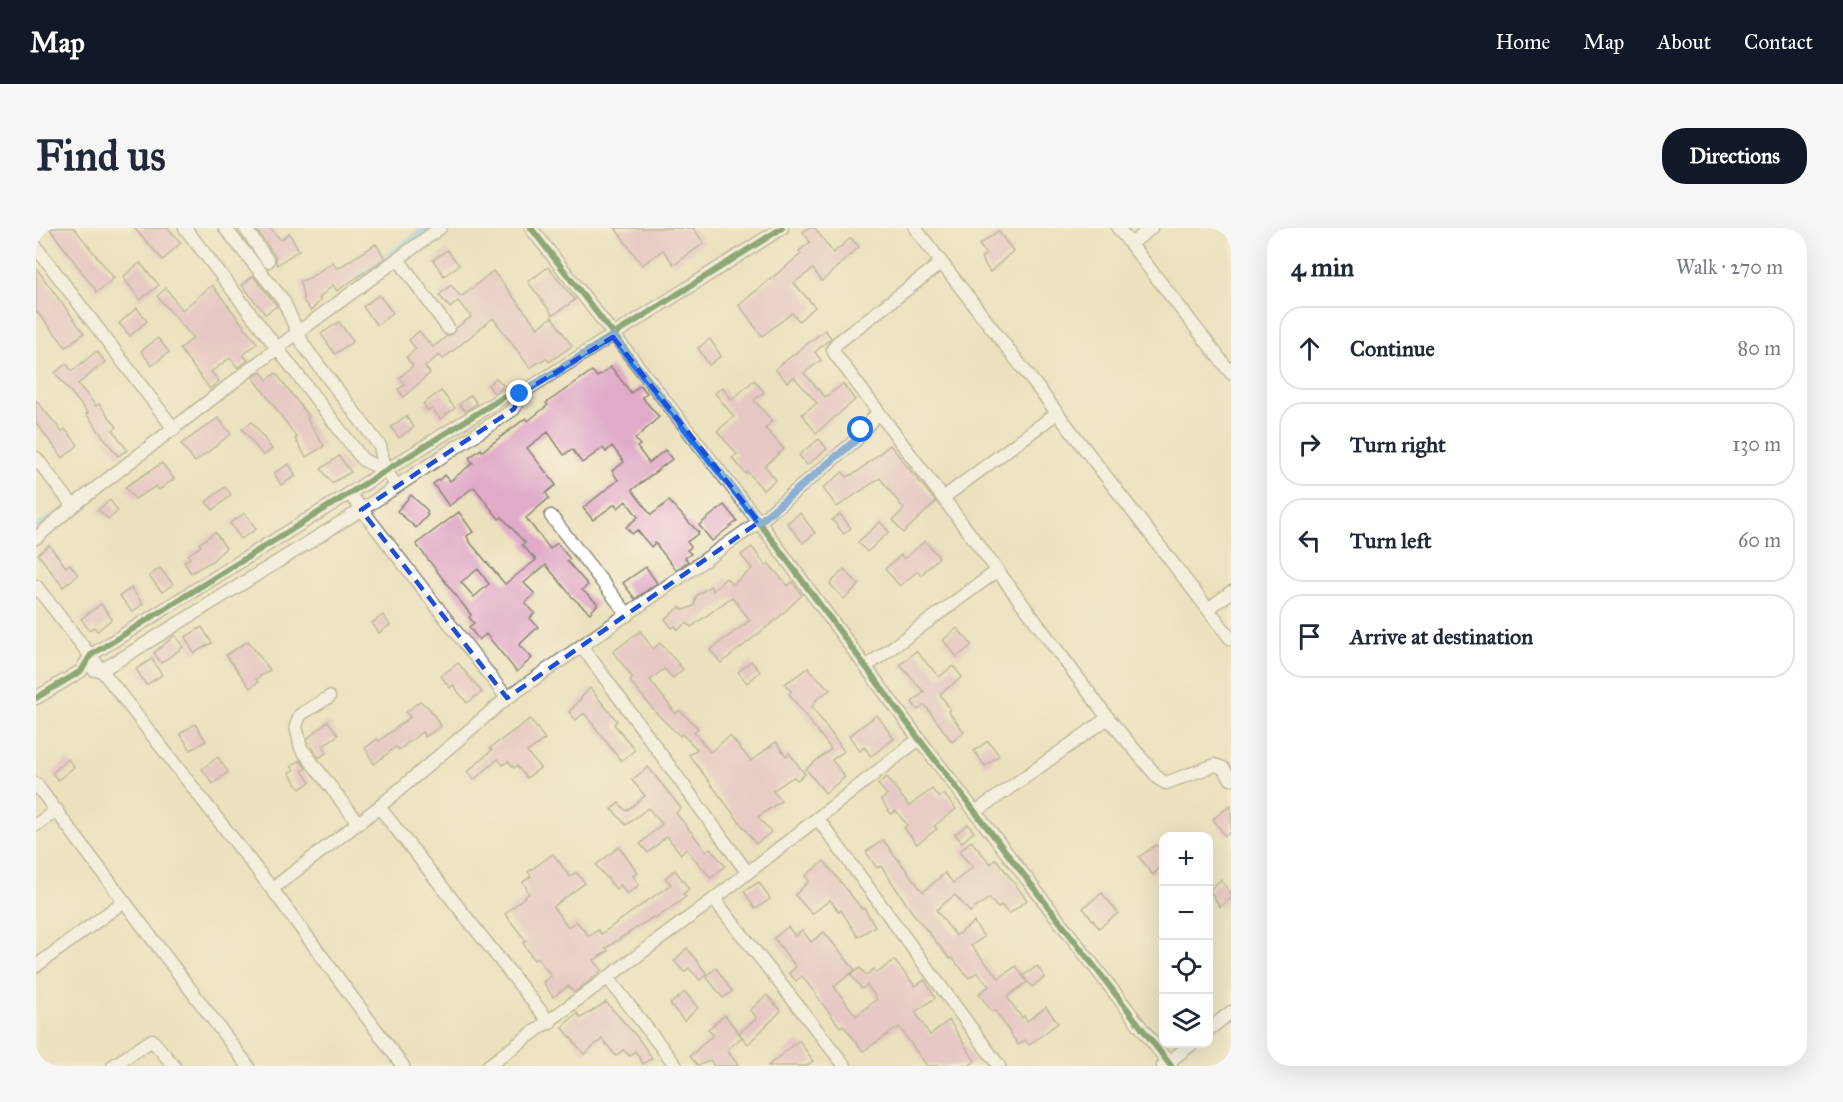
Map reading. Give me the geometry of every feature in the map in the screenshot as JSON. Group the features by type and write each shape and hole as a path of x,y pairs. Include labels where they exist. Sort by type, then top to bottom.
{"street":[{"path":"185,228 363,460 385,470"},
{"path":"225,228 283,300 291,313 304,346 380,446 385,470 397,486"},
{"path":"245,228 268,261"},
{"path":"36,538 73,506 297,333 440,228"},
{"path":"531,228 613,337 759,522 919,739 1168,1065 1187,1048"},
{"path":"36,698 81,671 91,655 505,396 520,394 613,337 782,228"},
{"path":"915,228 1231,639"},
{"path":"1118,228 1231,373"},
{"path":"1131,244 1152,228"},
{"path":"36,247 174,429"},
{"path":"398,259 448,328"},
{"path":"941,263 837,343 833,349 1108,718 1159,780 1166,783 1215,765 1223,768 1231,779"},
{"path":"81,671 101,670 361,510 514,409 520,394"},
{"path":"272,889 380,807 507,698 583,648 759,522 856,440 878,412"},
{"path":"943,498 1057,414"},
{"path":"440,436 450,451"},
{"path":"36,458 73,506"},
{"path":"349,493 507,698"},
{"path":"312,516 322,533"},
{"path":"551,516 628,615"},
{"path":"867,666 997,571"},
{"path":"36,586 272,889 403,1066"},
{"path":"1208,609 1231,592"},
{"path":"176,602 186,617"},
{"path":"583,648 747,872"},
{"path":"329,697 300,715 297,736 301,748 358,823"},
{"path":"977,812 1108,718"},
{"path":"488,1066 504,1062 550,1023 919,739"},
{"path":"36,784 248,1066"},
{"path":"380,807 550,1023"},
{"path":"36,825 57,810"},
{"path":"818,819 999,1066"},
{"path":"714,899 844,1066"},
{"path":"36,966 123,902"},
{"path":"608,978 676,1066"},
{"path":"1213,1027 1231,1012"},
{"path":"113,1066 152,1040 174,1066"}],"highlighted area":[{"path":"613,337 759,522 507,698 361,510 514,409 520,394"}],"building":[{"path":"49,228 74,228 114,278 97,292"},
{"path":"134,228 168,228 181,243 163,260"},
{"path":"255,228 270,228 281,240 289,233 299,250 277,265 275,256"},
{"path":"615,228 693,228 704,243 674,265 663,250 642,265"},
{"path":"808,228 815,228 833,253 851,238 859,247 822,281 813,269 794,283 815,307 799,321 792,313 762,336 739,305 801,254 799,251 810,242 803,232"},
{"path":"998,231 1013,251 990,272 981,258 986,254 979,245"},
{"path":"376,244 385,258 337,291 333,285 319,298 321,300 311,311 304,302 300,281 308,279 333,262 337,269"},
{"path":"447,250 459,265 444,276 433,260"},
{"path":"140,263 159,285 140,300 123,277"},
{"path":"548,267 575,300 553,315 528,282"},
{"path":"36,268 84,333 66,347 36,311"},
{"path":"493,271 538,328 552,317 572,346 549,362 546,358 530,368 493,318 443,359 439,355 425,367 430,373 404,397 398,389 405,385 399,378 413,366 406,357 416,349 409,340 419,331 433,347 453,334 456,328 471,317 458,301 450,308 439,295 451,285 461,297"},
{"path":"253,276 277,306 265,314 242,285"},
{"path":"212,285 257,343 243,355 248,360 238,368 230,358 211,372 219,381 210,389 180,349 193,338 157,296 166,288 182,310"},
{"path":"379,295 393,313 377,325 363,307"},
{"path":"137,308 147,321 130,336 119,323"},
{"path":"339,322 353,341 335,354 321,334"},
{"path":"825,330 831,338 815,352 821,360 804,373 825,397 843,384 855,400 816,433 802,414 817,403 794,377 787,382 775,369"},
{"path":"158,338 169,352 152,366 141,351"},
{"path":"710,339 721,356 709,365 698,348"},
{"path":"97,351 105,362 78,384 96,406 99,404 117,427 113,430 127,450 118,456 86,414 88,413 55,373 66,363 72,371"},
{"path":"611,367 631,393 640,385 647,393 642,397 659,417 635,439 640,445 637,447 649,463 665,450 672,459 632,490 651,515 669,501 699,533 687,542 691,547 687,550 691,554 685,558 688,561 676,570 655,543 651,547 637,530 632,534 626,527 638,517 626,501 618,508 615,504 593,520 583,508 618,480 612,471 624,462 612,446 606,452 603,448 582,463 572,449 564,455 548,432 527,448 556,485 546,493 549,498 526,518 550,549 557,543 570,559 567,561 588,585 582,590 598,604 590,613 573,598 546,565 532,576 524,583 535,594 525,603 535,613 530,618 538,627 519,645 532,658 517,672 486,634 479,640 469,627 474,623 469,617 471,615 416,544 459,512 473,532 467,536 469,541 505,584 536,560 522,545 525,543 502,517 499,519 474,487 449,506 433,484 445,475 450,481 473,463 469,458 526,418 528,421 548,405 546,403 592,371 597,377","holes":["478,569 489,584 474,597 461,582"]},
{"path":"261,372 267,380 276,373 309,417 307,419 324,446 306,457 295,439 297,438 253,377"},
{"path":"496,378 504,386 494,393 488,385"},
{"path":"754,380 764,392 754,400 772,421 765,428 784,449 765,466 776,480 763,490 732,458 737,454 717,431 734,417 715,393 722,387 732,400"},
{"path":"441,391 455,408 440,419 432,408 428,411 423,404"},
{"path":"471,395 477,404 465,411 459,404"},
{"path":"36,400 62,432 65,429 78,445 63,458 36,423"},
{"path":"406,416 414,427 399,438 391,427"},
{"path":"218,418 231,434 195,462 181,444"},
{"path":"252,422 272,449 263,456 242,429"},
{"path":"819,439 827,449 807,465 799,455"},
{"path":"890,445 936,502 903,533 893,520 904,509 880,478 837,507 823,488 843,472 847,477 857,472"},
{"path":"339,456 351,472 332,483 321,469"},
{"path":"162,463 174,479 159,490 156,486 135,499 125,487"},
{"path":"289,464 296,476 281,485 274,473"},
{"path":"225,487 231,495 213,510 206,502"},
{"path":"411,495 428,511 426,513 428,515 416,528 397,511"},
{"path":"110,500 118,511 109,519 98,510"},
{"path":"724,505 737,521 712,541 699,525"},
{"path":"245,513 256,529 241,539 230,523"},
{"path":"800,513 815,533 803,543 787,523"},
{"path":"840,514 851,528 844,534 832,520"},
{"path":"880,522 889,532 867,552 858,542"},
{"path":"215,532 226,548 212,561 191,573 184,562 190,558 188,555"},
{"path":"925,541 939,557 921,575 918,571 900,586 885,569 901,555 904,559"},
{"path":"49,545 66,567 70,564 78,575 63,587 38,554"},
{"path":"752,547 766,566 769,564 788,586 792,582 802,595 776,620 721,663 710,650 750,620 732,597 691,627 687,623 678,630 675,626 672,628 665,619 680,607 684,610 694,606 696,596 710,586 713,591 726,578 732,585 752,569 741,555"},
{"path":"646,567 657,583 635,599 623,583"},
{"path":"160,568 173,584 162,592 149,576"},
{"path":"844,569 859,585 844,599 830,584"},
{"path":"131,588 143,604 132,612 120,596"},
{"path":"101,604 112,619 97,631 94,627 89,630 81,619"},
{"path":"383,615 390,625 379,633 372,623"},
{"path":"202,627 212,643 194,653 185,637"},
{"path":"957,628 972,645 957,657 943,640"},
{"path":"640,631 653,649 660,643 683,669 673,678 664,669 650,680 676,714 679,710 698,728 694,732 710,752 730,736 751,761 776,742 786,756 789,753 805,774 797,780 794,777 790,779 773,791 781,801 758,817 771,832 756,844 689,755 697,749 658,715 630,681 633,678 613,652"},
{"path":"175,635 183,647 161,663 154,653"},
{"path":"248,641 270,670 256,679 258,682 250,688 226,655"},
{"path":"916,651 939,677 953,666 962,677 940,694 950,709 948,711 964,732 952,742 925,705 918,710 912,702 924,692 900,665"},
{"path":"152,659 162,675 146,685 136,669"},
{"path":"751,661 760,672 747,683 738,672"},
{"path":"458,663 482,692 467,703 453,685 450,688 441,676"},
{"path":"808,668 830,690 817,699 812,707 844,751 832,760 845,777 825,793 806,769 831,749 789,694 791,691 785,684"},
{"path":"590,688 617,721 614,724 635,750 621,761 584,713 576,720 569,712"},
{"path":"420,701 429,708 441,726 425,737 422,732 399,750 396,747 374,764 365,748 377,739 379,741 410,717 406,712"},
{"path":"877,715 894,739 871,756 864,747 860,751 849,736"},
{"path":"530,719 545,739 527,752 540,768 527,778 517,766 514,768 508,761 503,765 498,759 474,780 467,772 492,750 490,748"},
{"path":"328,721 338,735 323,746 327,752 319,758 307,739"},
{"path":"195,724 206,741 191,750 180,734"},
{"path":"988,741 999,755 985,766 974,751"},
{"path":"218,757 228,772 213,784 202,769"},
{"path":"68,759 74,767 58,780 52,773"},
{"path":"300,760 306,768 302,771 310,782 300,789 289,773 294,770 291,766"},
{"path":"648,767 681,808 676,813 706,851 710,848 725,866 711,878 686,849 681,854 667,836 648,853 640,844 662,824 648,808 626,825 612,809 619,803 626,811 645,796 632,780"},
{"path":"887,777 909,806 932,789 939,798 944,794 956,809 934,826 937,829 917,844 904,828 907,825 896,811 891,814 881,800 887,795 878,784"},
{"path":"1231,805 1231,832 1225,836 1213,819"},
{"path":"968,824 974,832 962,842 955,834"},
{"path":"883,840 923,892 945,873 953,883 973,867 959,852 971,841 991,864 996,859 1027,900 1009,914 1001,905 998,908 989,898 970,912 955,895 936,910 956,936 974,922 984,937 971,946 999,978 1016,966 1027,982 1007,997 1022,1018 1024,1016 1027,1021 1046,1007 1058,1023 1029,1045 1025,1040 1018,1045 995,1010 992,1012 979,994 989,986 977,972 969,978 952,958 950,959 912,912 881,866 877,868 866,852"},
{"path":"1156,845 1159,849 1159,868 1153,875 1139,857"},
{"path":"619,847 638,873 633,876 639,885 627,894 620,885 616,889 596,865"},
{"path":"553,854 570,877 576,872 585,883 553,907 568,927 576,921 589,936 598,930 601,934 671,884 665,878 675,870 689,889 683,894 686,897 655,919 653,917 606,948 608,951 594,960 602,970 588,982 574,992 568,986 553,997 543,982 551,976 538,958 534,960 523,943 526,941 505,914 529,893 523,882 531,876 528,872"},
{"path":"824,861 862,909 864,908 875,926 858,937 841,910 839,912 830,900 812,914 795,895 809,881 805,876"},
{"path":"1221,880 1231,893 1231,898 1220,907 1213,896 1213,887"},
{"path":"759,882 770,899 755,909 744,891"},
{"path":"1102,893 1118,913 1099,928 1083,908"},
{"path":"788,927 795,936 802,930 811,942 824,932 855,970 834,987 856,1016 877,999 867,985 862,989 851,975 860,968 866,975 874,969 877,973 894,960 915,986 925,980 935,998 915,1012 930,1035 949,1020 975,1061 969,1066 927,1066 899,1027 863,1051 843,1025 840,1027 802,976 796,981 789,973 796,967 774,938"},
{"path":"687,948 707,974 700,980 689,968 684,972 674,961"},
{"path":"1037,966 1045,977 1032,987 1023,976"},
{"path":"716,968 732,991 723,998 706,976"},
{"path":"685,992 698,1008 684,1021 670,1004"},
{"path":"767,995 781,1011 748,1044 739,1033 757,1018 750,1010"},
{"path":"606,1002 638,1038 652,1058 643,1064 635,1051 630,1056 623,1050 616,1056 602,1039 584,1054 562,1027 577,1013 581,1018"},
{"path":"725,1015 742,1037 727,1050 739,1066 714,1066 710,1060 698,1066 690,1056 713,1035 708,1029"},
{"path":"799,1040 813,1061 806,1066 768,1066"}],"waterway":[{"path":"364,277 431,228"},
{"path":"36,528 55,515"}],"cycle path":[{"path":"531,228 759,522 919,739 1171,1066"},
{"path":"36,698 81,671 91,655 505,396 520,394 782,228"}],"route":[{"path":"520,394 613,337 759,522 856,440 861,430"}]}
